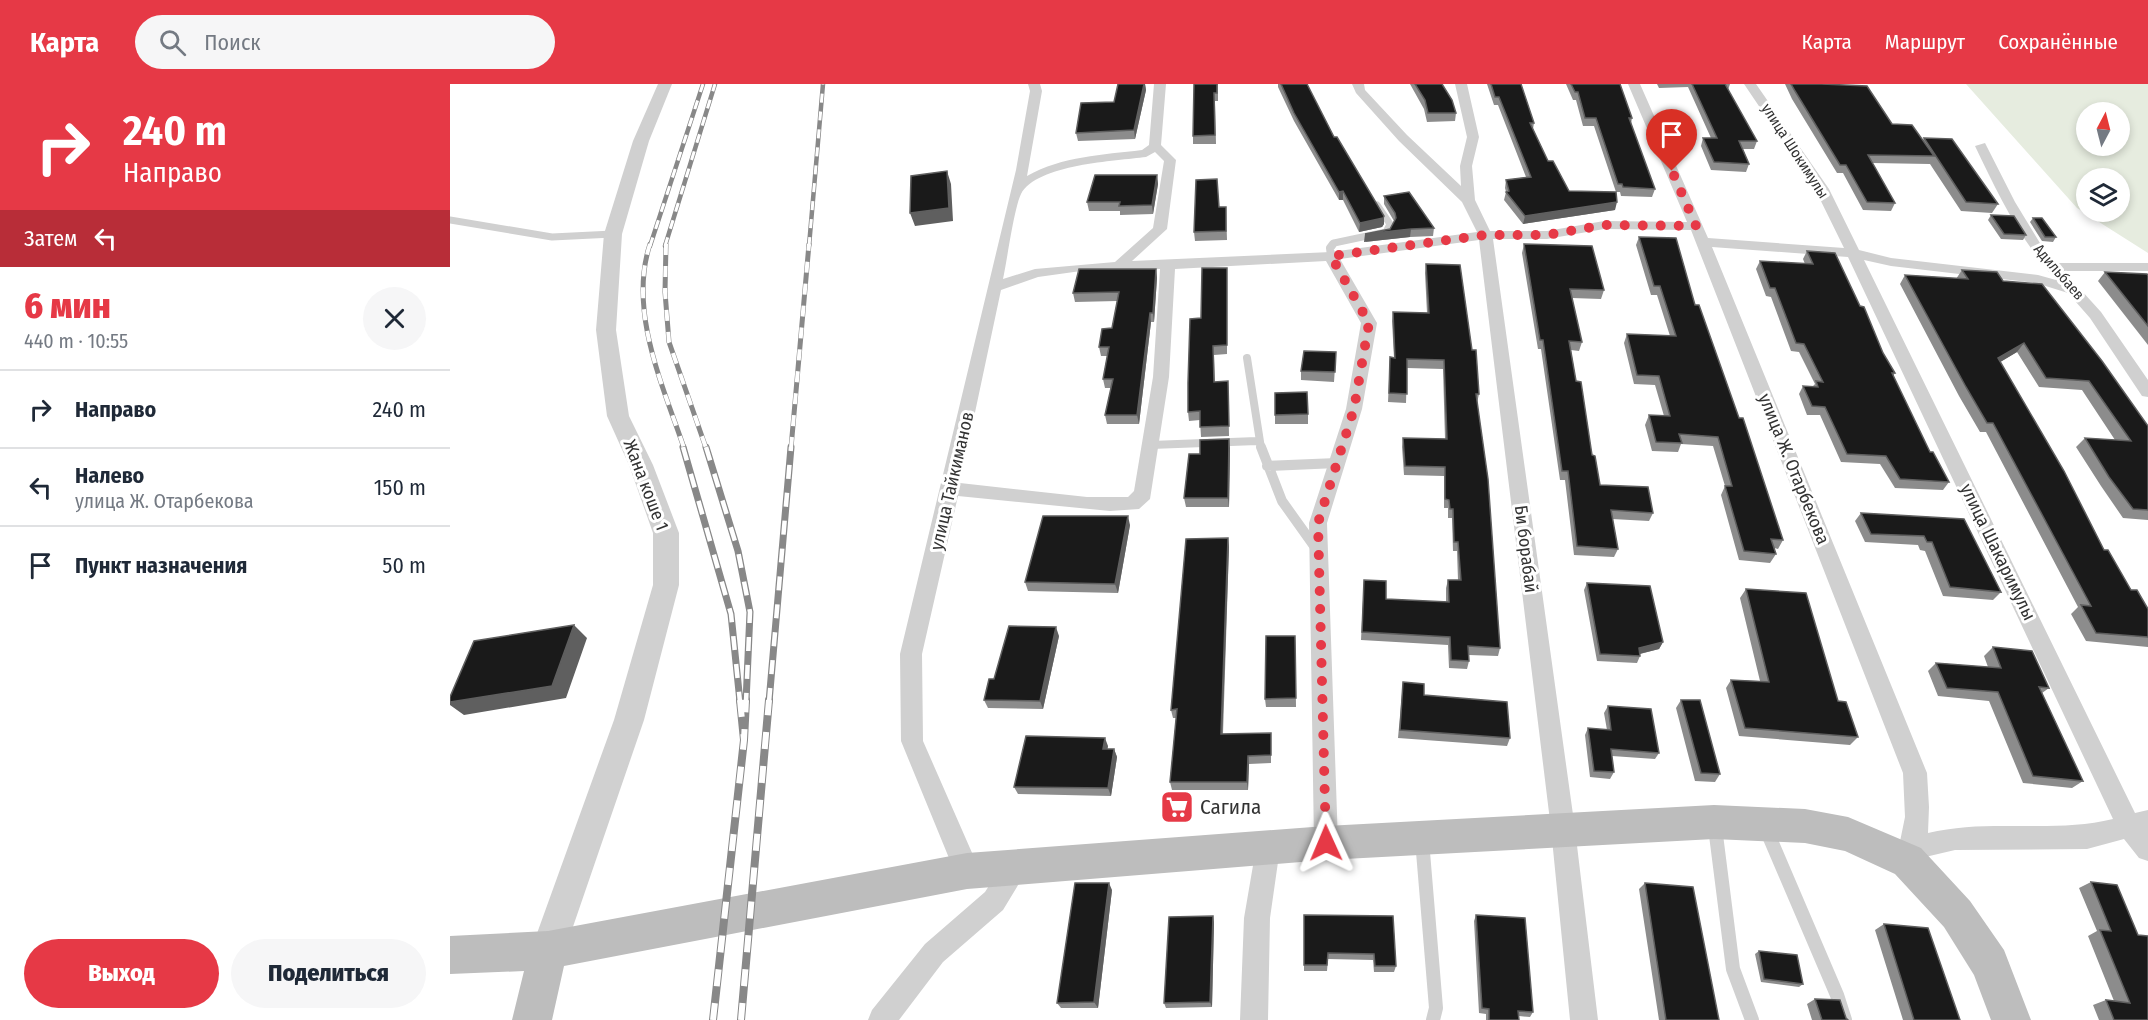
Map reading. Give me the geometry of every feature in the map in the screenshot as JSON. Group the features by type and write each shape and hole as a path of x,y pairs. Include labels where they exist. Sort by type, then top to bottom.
{"main road":[{"path":"450,955 548,950 967,870 1421,837 1714,822 1763,823 1804,826 1848,834 1911,854 1957,914 1990,964 2011,1020"},
{"path":"532,1020 548,950"}],"street":[{"name":"Жана коше 1","path":"548,950 629,720 666,585 666,532 641,465 618,416 606,330 613,234 641,141 665,84"},
{"name":"улица Тайкиманов","path":"967,870 912,741 911,654 1024,159 1036,91 1034,84"},
{"path":"1015,192 1031,176 1060,164 1146,153 1155,146 1160,84"},
{"path":"1358,84 1360,91 1402,138 1468,200"},
{"name":"Би борабай","path":"1461,84 1473,137 1466,166 1468,200 1485,235 1563,829 1584,1020"},
{"name":"улица Ж. Отарбекова","path":"1634,84 1699,234 1914,773 1919,808 1911,854"},
{"name":"улица Шокимулы","path":"1750,84 1822,189 1851,253"},
{"path":"1121,264 1160,229 1170,160 1155,146"},
{"name":"Адильбаев","path":"1981,146 2008,202 2037,250 2096,315 2148,392"},
{"path":"996,286 1035,273 1121,264 1168,265 1331,256 1485,235 1547,235 1604,225 1851,253 1892,262 2038,279 2074,290"},
{"name":"улица Шакаримулы","path":"1851,253 2102,766 2138,824 2148,849"},
{"path":"1326,843 1318,523 1354,409 1369,323 1331,256"},
{"path":"950,489 993,490 1111,506 1132,504 1143,494 1164,345 1168,265"},
{"path":"1911,854 1955,838 2087,837 2138,824"},
{"path":"1254,1020 1257,918 1268,848"},
{"path":"882,1020 934,953 994,902 1016,867"}],"lane":[{"path":"1331,256 1330,248 1334,243 1386,232 1390,224 1377,204"},
{"path":"450,220 519,234 589,238 613,234"},
{"path":"2052,267 2148,267"},
{"path":"1247,358 1257,441 1266,466 1282,502 1319,552"},
{"path":"1150,445 1257,441"},
{"path":"1266,466 1337,463"},
{"path":"1714,822 1733,969 1752,1020"},
{"path":"1763,823 1837,995 1845,1020"},
{"path":"1421,837 1436,1008 1433,1020"}],"shaded area":[{"path":"1966,84 2148,84 2148,253 2099,222 2130,222 2130,168 2076,168 2076,207"}],"building":[{"path":"1118,84 1144,84 1134,130 1076,133 1081,103 1114,102"},
{"path":"1194,84 1217,84 1217,93 1214,93 1215,135 1193,136"},
{"path":"1281,84 1307,84 1334,137 1337,137 1384,216 1383,218 1360,223 1343,191 1339,192 1294,113"},
{"path":"1415,84 1442,84 1452,100 1456,113 1428,113 1425,100"},
{"path":"1491,84 1521,84 1534,123 1530,123 1548,161 1553,161 1569,191 1616,192 1617,202 1525,216 1506,192 1509,191 1506,180 1531,177 1499,97 1495,97"},
{"path":"1571,84 1620,84 1632,118 1629,118 1655,189 1623,187 1622,184 1618,184 1596,118 1585,118 1578,92 1575,92"},
{"path":"1692,84 1725,84 1757,141 1739,141 1749,164 1714,162 1703,138 1717,138"},
{"path":"1791,84 1867,86 1892,124 1912,125 1934,156 1868,155 1895,203 1867,202 1846,165 1840,165"},
{"path":"1924,138 1952,139 1998,204 1966,202"},
{"path":"947,171 949,208 910,213 911,176"},
{"path":"1095,175 1157,175 1152,205 1119,206 1120,202 1087,202"},
{"path":"1217,179 1219,207 1226,207 1226,231 1194,232 1196,180"},
{"path":"1409,192 1434,228 1365,234 1390,229 1396,218 1384,196"},
{"path":"1991,215 2014,216 2026,235 2004,234"},
{"path":"2033,218 2042,218 2056,237 2045,237"},
{"path":"1639,237 1676,238 1695,305 1699,305 1739,418 1743,418 1783,540 1771,539 1776,554 1744,551 1725,486 1732,486 1718,437 1679,434 1682,443 1656,442 1649,415 1670,416 1659,376 1637,375 1627,334 1676,336 1660,286 1654,286"},
{"path":"1524,244 1592,246 1604,290 1570,289 1582,342 1569,341 1576,381 1581,382 1592,455 1595,456 1600,485 1648,487 1653,513 1611,510 1618,549 1577,546 1568,471 1562,471 1543,340 1540,340"},
{"path":"1807,251 1835,253 1860,306 1864,307 1883,353 1895,373 1892,373 1930,452 1933,452 1949,482 1900,479 1886,456 1847,454 1825,407 1812,406 1803,386 1818,387 1816,381 1823,382 1804,344 1796,343 1775,288 1770,288 1760,261 1813,264"},
{"path":"1426,264 1460,265 1472,350 1476,350 1479,394 1476,394 1488,479 1500,648 1468,646 1469,661 1451,660 1450,637 1362,632 1364,580 1386,581 1386,599 1449,602 1448,580 1461,580 1458,542 1454,542 1453,509 1450,509 1449,500 1445,499 1445,467 1405,466 1403,438 1447,439 1444,360 1407,359 1407,394 1389,393 1390,357 1395,358 1393,312 1429,313"},
{"path":"1202,268 1227,268 1227,345 1213,346 1214,382 1228,381 1229,426 1200,427 1200,411 1188,412 1190,319 1201,318"},
{"path":"1079,269 1156,269 1153,313 1150,313 1137,415 1105,415 1113,379 1103,379 1109,347 1099,347 1102,329 1112,328 1119,292 1073,293"},
{"path":"1962,270 1997,272 2003,281 2042,284 2102,361 2148,426 2148,510 2133,509 2109,477 2085,438 2131,441 2089,381 2046,378 2024,343 1998,358 2064,471 2104,550 2108,550 2131,590 2137,590 2148,609 2148,637 2096,633 2081,605 2091,606 1993,423 1987,423 1905,275 1968,279"},
{"path":"2105,272 2147,274 2148,326"},
{"path":"1304,351 1336,352 1335,372 1301,371"},
{"path":"1307,392 1308,414 1275,415 1275,393"},
{"path":"1229,439 1228,498 1184,498 1189,454 1200,454 1200,440"},
{"path":"1861,513 1964,519 2001,592 1950,587 1932,542 1927,542 1924,536 1871,534"},
{"path":"1043,516 1128,516 1115,584 1025,582"},
{"path":"1228,538 1221,734 1271,733 1271,755 1248,756 1247,782 1170,782 1177,709 1171,710 1186,539"},
{"path":"1587,583 1650,586 1663,642 1639,648 1640,656 1600,654"},
{"path":"1746,589 1806,593 1838,701 1846,702 1858,737 1745,728 1731,680 1769,682"},
{"path":"574,625 552,686 450,702 450,697 474,641"},
{"path":"1009,626 1056,627 1040,701 984,700 989,679 994,679"},
{"path":"1266,636 1295,636 1296,698 1265,699"},
{"path":"1993,647 2032,651 2049,688 2039,687 2083,781 2033,776 1998,692 1947,688 1936,663 2001,668"},
{"path":"1403,682 1424,684 1424,695 1507,702 1510,738 1400,730"},
{"path":"1681,700 1700,700 1720,774 1701,773"},
{"path":"1608,706 1651,709 1659,753 1611,749 1614,772 1594,771 1588,728 1611,730"},
{"path":"1026,736 1105,738 1103,749 1114,749 1108,788 1014,787"},
{"path":"2091,882 2117,885 2138,935 2148,936 2148,1020 2114,1020 2106,1000 2130,1003 2100,930 2111,931"},
{"path":"1075,883 1109,883 1094,1002 1057,1003"},
{"path":"1645,883 1693,887 1719,1020 1666,1020"},
{"path":"1304,915 1393,916 1396,966 1375,966 1374,954 1328,953 1327,965 1304,965"},
{"path":"1476,915 1525,918 1533,1012 1518,1011 1519,1020 1489,1020 1489,1009 1482,1008"},
{"path":"1213,916 1210,1002 1164,1003 1169,917"},
{"path":"1884,924 1928,928 1960,1020 1914,1020"},
{"path":"1759,951 1797,955 1803,984 1764,979"},
{"path":"1815,999 1840,1000 1848,1020 1822,1020"}],"railway":[{"path":"650,246 703,84"},
{"path":"665,246 715,84"},
{"path":"809,246 823,84"},
{"path":"650,244 644,269 643,295 646,322 658,374 684,448"},
{"path":"666,244 665,292 669,342 706,448"},
{"path":"791,448 809,244"},
{"path":"683,447 731,614 740,702"},
{"path":"706,447 738,551 750,612 746,702"},
{"path":"769,702 791,447"},
{"path":"740,700 744,740"},
{"path":"744,740 746,700"},
{"path":"741,1020 769,700"},
{"path":"713,1020 744,740"}],"place":[{"name":"Сагила","path":"1177,807"}],"route":[{"path":"1326,843 1318,523 1354,409 1369,323 1331,256 1485,235 1547,235 1604,225 1696,226 1672,171"}]}
